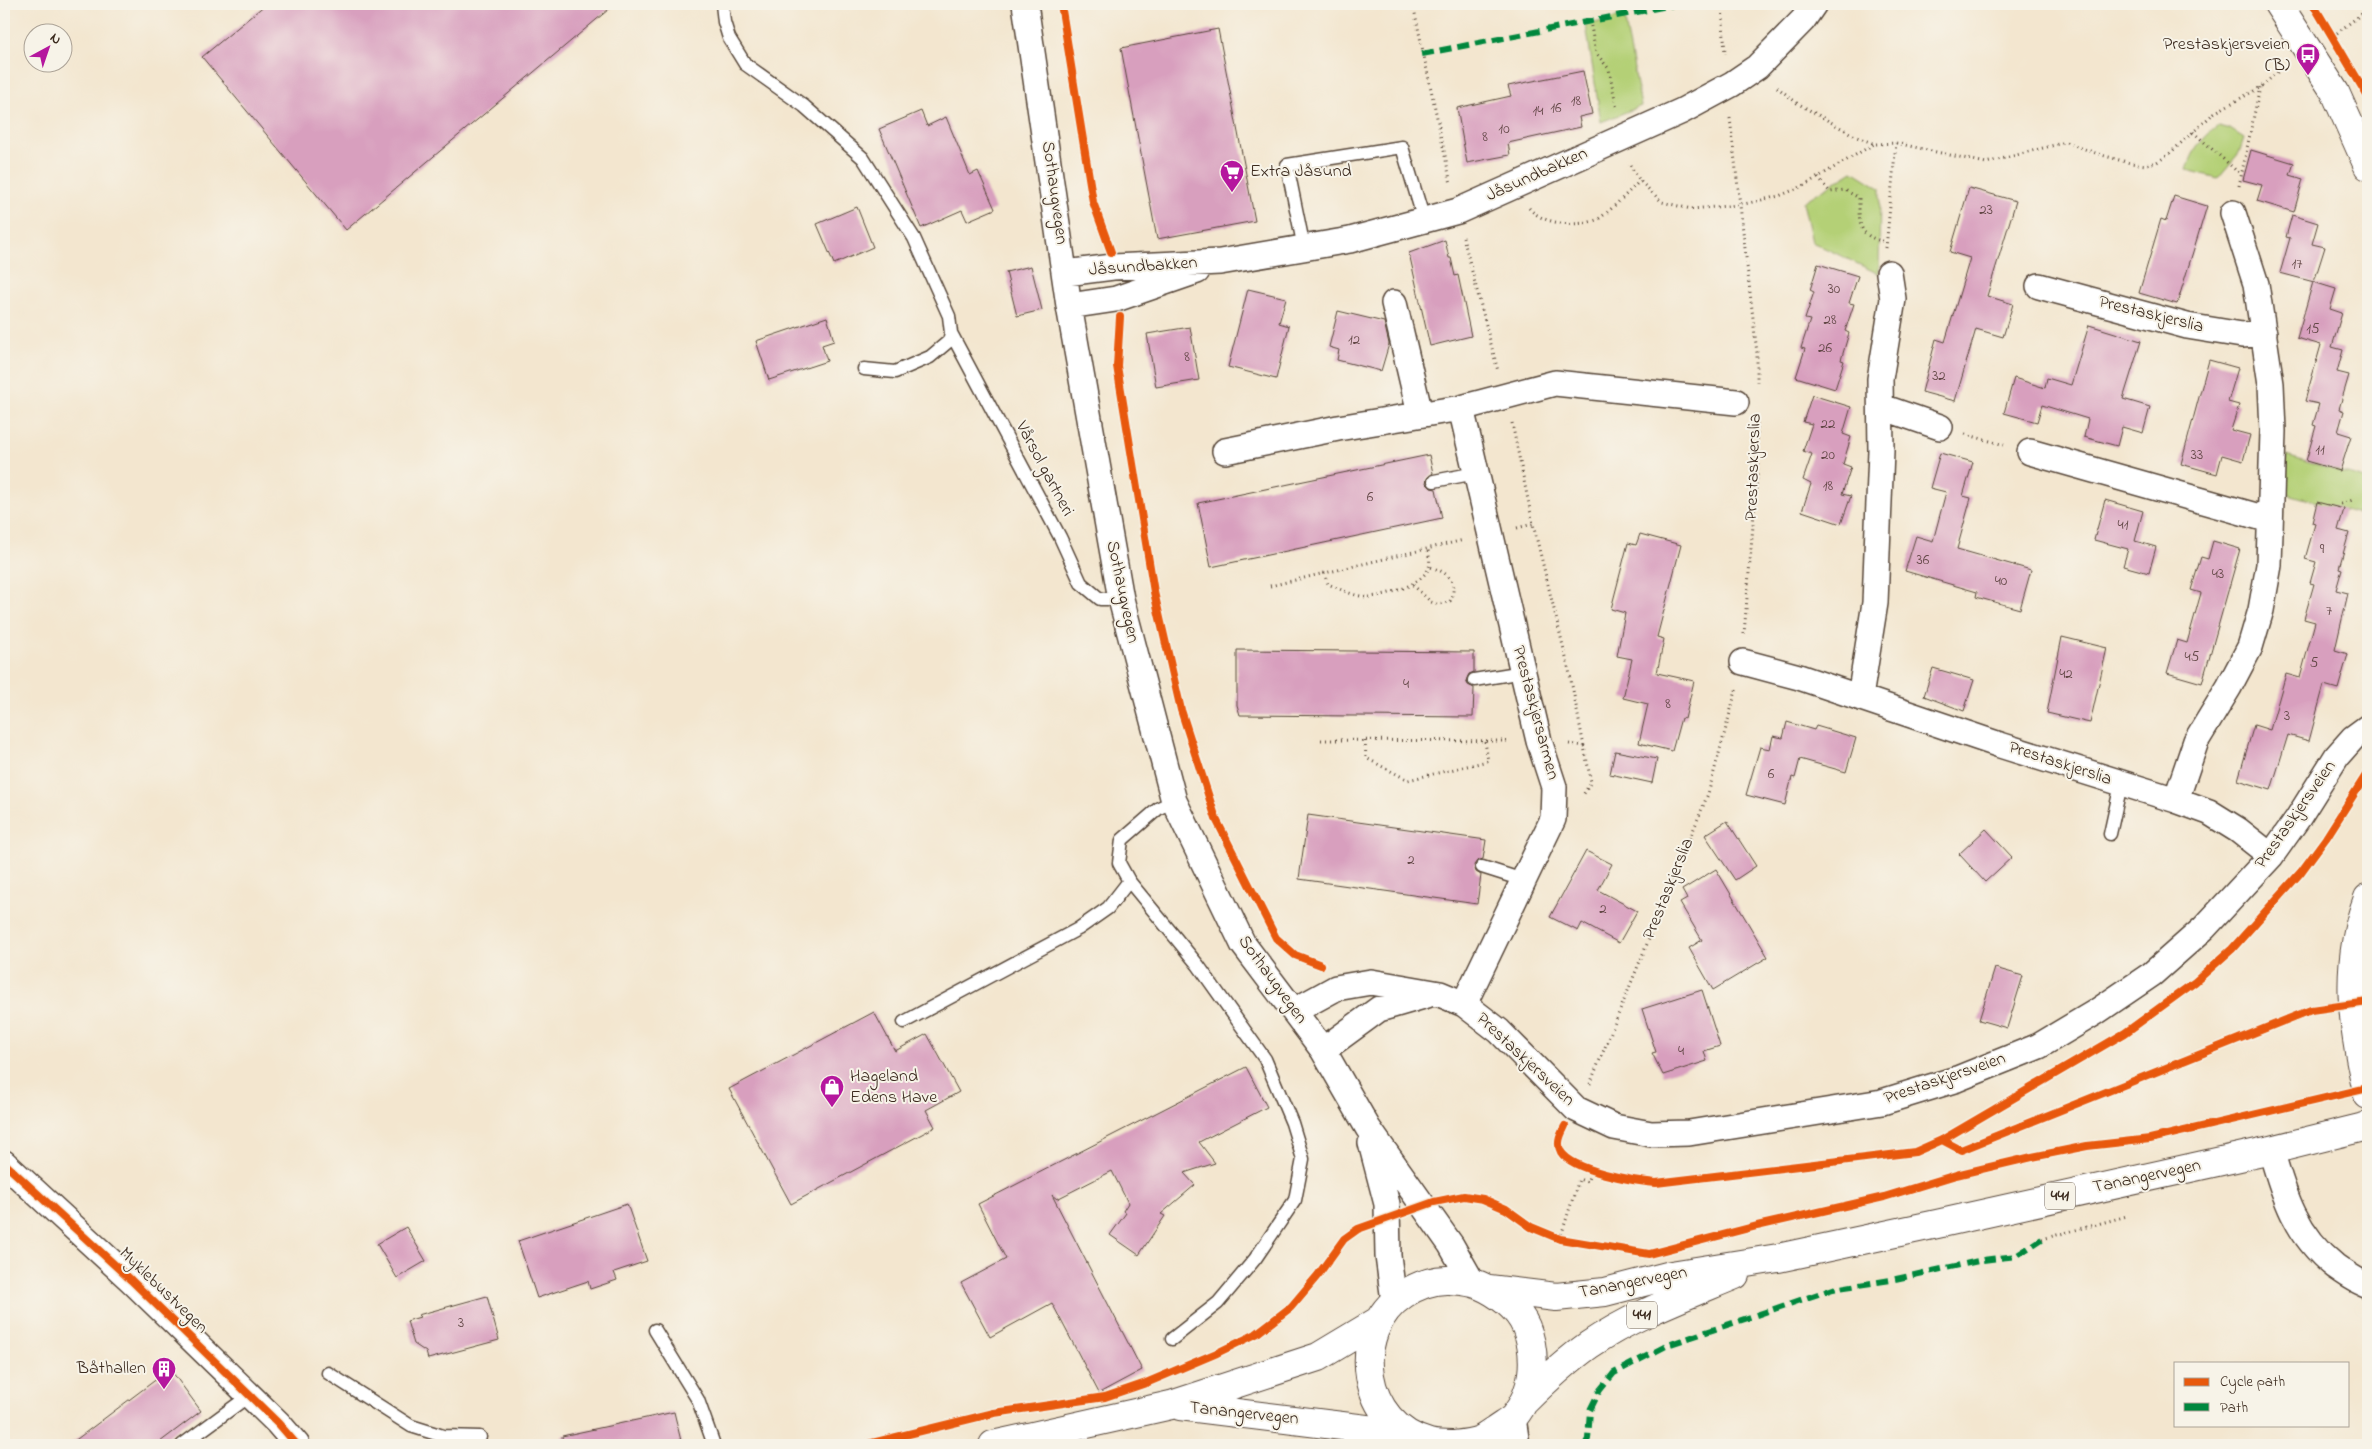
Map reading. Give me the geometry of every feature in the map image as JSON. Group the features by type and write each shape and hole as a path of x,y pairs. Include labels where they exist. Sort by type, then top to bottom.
{"main road":[{"path":"2278,4 2335,92 2368,166"},
{"path":"2368,898 2352,979 2352,1003 2357,1049 2368,1095"},
{"name":"Tanangervegen","path":"1480,1285 1556,1297 1605,1292 1671,1275 1778,1258 2271,1150 2368,1126"},
{"name":"Tanangervegen","path":"1518,1410 1559,1368 1590,1345 1637,1317 1778,1258"},
{"name":"441","path":"1480,1285 1439,1280 1415,1287 1386,1311 1369,1345 1368,1370 1374,1395 1388,1417 1407,1434 1429,1443 1453,1445 1481,1440 1518,1410"},
{"path":"1480,1285 1510,1304 1525,1326 1533,1351 1532,1378 1518,1410"},
{"name":"Tanangervegen","path":"993,1445 1171,1405 1318,1357 1386,1311"},
{"name":"Tanangervegen","path":"1171,1405 1407,1434"}],"street":[{"name":"Sothaugvegen","path":"1026,4 1066,273 1069,306 1122,599 1174,802 1243,944 1323,1050 1368,1128 1480,1285"},
{"name":"Jåsundbakken","path":"1066,273 1112,267 1220,262 1350,240 1458,211 1682,111 1732,84 1757,67 1803,20 1814,4"},
{"path":"2176,800 2196,741 2229,688 2250,647 2262,610 2269,565 2273,431 2271,384 2256,284 2233,214"},
{"name":"Jåsundbakken","path":"1069,306 1116,299 1220,262"},
{"path":"1860,697 1875,603 1882,407 1880,379 1883,352 1892,311 1889,273"},
{"name":"Prestaskjerslia","path":"2039,286 2186,326 2242,335 2264,333"},
{"path":"1394,303 1420,414"},
{"path":"1225,451 1338,428 1461,408 1555,383 1736,402"},
{"path":"1882,407 1940,427"},
{"name":"Prestaskjersarmen","path":"1461,408 1523,672 1540,741 1554,787 1553,819 1464,1004"},
{"path":"2030,452 2270,520"},
{"name":"Prestaskjerslia","path":"1743,662 1799,677 2209,812 2238,830 2271,856"},
{"name":"Prestaskjersveien","path":"1294,1011 1336,988 1371,982 1434,993 1464,1004 1498,1031 1576,1108 1614,1126 1651,1134 1689,1133 1882,1102 1957,1079 2039,1046 2096,1012 2152,974 2204,928 2271,856 2298,818 2337,756 2353,738 2368,727"},
{"path":"1323,1050 1379,1009 1434,993"},
{"name":"Sothaugvegen","path":"1368,1128 1387,1204 1386,1311"},
{"path":"2271,1150 2292,1213 2307,1239 2323,1256 2342,1271 2368,1285"},
{"name":"Myklebustvegen","path":"4,1164 131,1280 250,1395 297,1445"},
{"path":"1517,1445 1518,1410"}],"lane":[{"name":"Vårsol gartneri","path":"722,4 728,38 745,64 804,106 863,158 914,238 949,316 951,333 1060,537 1081,582 1100,598 1122,599"},
{"path":"1304,248 1287,165 1402,147 1424,220"},
{"path":"864,370 895,372 937,352 949,341 951,333"},
{"path":"1434,481 1476,473"},
{"path":"1474,680 1523,672"},
{"path":"2110,834 2121,784"},
{"path":"1172,1339 1218,1303 1255,1259 1295,1200 1303,1159 1292,1123 1265,1059 1198,965 1128,881 1119,863 1122,840 1159,808 1174,802"},
{"path":"1482,867 1523,880"},
{"path":"904,1022 1078,929 1108,908 1128,881"},
{"path":"655,1330 698,1400 714,1445"},
{"path":"328,1373 411,1426 443,1436 480,1437"},
{"path":"182,1445 250,1395"}],"path":[{"path":"1413,4 1440,139 1481,308 1506,396 1533,524 1585,746 1591,782 1582,797"},
{"path":"1722,4 1726,58"},
{"path":"2334,36 2368,9"},
{"path":"1590,21 1596,53 1609,69 1618,115"},
{"path":"2328,28 2338,43"},
{"path":"1776,87 1798,104 1857,137 1874,144 1896,144 1986,163 2066,142 2098,154 2130,163 2146,165 2157,162 2168,155 2214,113 2260,87 2289,62"},
{"path":"2233,214 2260,87"},
{"path":"2193,132 2241,175"},
{"path":"1627,160 1640,181 1662,202 1691,210 1740,205 1779,196 1818,178 1874,144"},
{"path":"1889,273 1886,242 1896,144"},
{"path":"1818,178 1830,192 1845,190 1859,198 1859,224 1865,233 1873,239 1886,242"},
{"path":"1526,205 1532,212 1551,221 1568,224 1597,220 1640,181"},
{"path":"1940,427 2030,452"},
{"path":"2341,504 2353,500"},
{"path":"1270,586 1533,524"},
{"path":"1324,573 1328,584 1350,594 1368,597 1413,585 1429,567 1428,548"},
{"path":"1413,585 1431,602 1439,605 1450,601 1454,592 1454,583 1448,575 1429,567"},
{"path":"1321,740 1540,741 1585,746"},
{"path":"1365,741 1366,758 1408,780 1488,761 1485,741"},
{"path":"1569,1241 1556,1238 1579,1179 1587,1182 1588,1168 1601,1172"},
{"path":"2042,1239 2127,1216"}],"green space":[{"path":"1624,16 1641,106 1601,122 1586,25"},
{"path":"2218,126 2230,129 2244,138 2239,153 2218,178 2187,170 2198,145"},
{"path":"1853,171 1880,188 1879,274 1812,242 1803,202"},
{"path":"2286,456 2368,480 2368,517 2285,493"}],"building":[{"path":"266,4 615,4 346,230 202,57"},
{"path":"1218,29 1255,221 1157,239 1121,48"},
{"path":"1583,71 1592,114 1579,117 1581,127 1508,143 1510,155 1467,163 1457,108 1511,96 1508,86"},
{"path":"921,111 927,126 946,117 970,175 978,171 995,209 967,221 962,210 921,228 879,129"},
{"path":"2251,150 2294,163 2290,175 2303,179 2294,212 2257,201 2262,185 2243,180"},
{"path":"1969,188 2016,201 1987,296 2013,304 2003,337 1976,329 1955,401 1922,392 1936,339 1945,342 1970,258 1950,252"},
{"path":"2174,196 2207,206 2177,304 2139,293 2161,219 2166,221"},
{"path":"857,207 873,247 834,264 817,224"},
{"path":"2292,215 2318,223 2312,244 2325,247 2314,282 2280,273 2290,238 2286,237"},
{"path":"1445,240 1455,276 1458,275 1471,336 1430,346 1409,253"},
{"path":"1818,264 1858,276 1849,303 1854,304 1845,331 1849,333 1841,360 1844,361 1835,389 1796,377 1805,349 1801,348 1810,320 1805,319 1814,292 1810,290"},
{"path":"1031,266 1042,310 1017,316 1006,272"},
{"path":"2313,282 2336,289 2330,309 2342,313 2332,347 2343,350 2337,372 2349,375 2339,409 2344,411 2338,432 2351,436 2340,471 2306,461 2316,426 2313,425 2319,404 2305,401 2321,345 2297,338"},
{"path":"1248,289 1286,298 1279,323 1289,326 1276,379 1228,367"},
{"path":"1338,311 1384,322 1389,344 1381,371 1337,360 1339,350 1329,347"},
{"path":"827,317 834,341 822,345 827,361 769,380 756,341"},
{"path":"2089,325 2141,341 2123,399 2150,407 2143,433 2122,427 2117,446 2084,437 2088,419 2042,405 2037,422 2004,413 2014,378 2045,388 2047,378 2071,385"},
{"path":"1190,327 1199,380 1156,387 1147,334"},
{"path":"2209,360 2238,368 2228,402 2239,405 2231,430 2250,435 2243,461 2222,455 2217,474 2181,464"},
{"path":"1812,395 1851,407 1843,434 1851,437 1843,464 1851,467 1842,494 1851,496 1841,524 1802,511 1811,484 1803,480 1812,454 1803,451 1812,424 1803,422"},
{"path":"1940,453 1973,462 1963,496 1971,498 1957,549 2031,570 2020,609 1976,597 1977,592 1905,571 1916,536 1933,541 1946,492 1930,488"},
{"path":"1429,455 1433,473 1427,478 1426,483 1431,488 1436,489 1442,518 1211,567 1198,503"},
{"path":"2105,500 2143,511 2135,541 2156,547 2149,573 2123,566 2128,549 2094,540"},
{"path":"2317,502 2344,509 2338,530 2349,533 2339,568 2342,569 2336,590 2348,593 2335,650 2348,654 2338,689 2324,685 2309,741 2288,735 2271,790 2238,780 2254,725 2270,730 2286,674 2300,678 2315,622 2304,619 2314,584 2310,583 2316,562 2305,559 2315,524 2312,523"},
{"path":"1640,534 1681,545 1657,637 1664,639 1657,673 1694,681 1685,719 1681,718 1672,751 1639,743 1648,704 1623,698 1632,659 1617,656 1625,613 1611,609 1628,543 1636,545"},
{"path":"2213,541 2240,549 2202,683 2167,673 2177,640 2187,643 2201,593 2191,590 2201,557 2208,559"},
{"path":"2062,637 2107,648 2090,723 2047,713"},
{"path":"1237,650 1474,652 1474,672 1469,674 1466,681 1468,685 1474,688 1473,717 1240,715 1237,705"},
{"path":"1933,668 1974,680 1964,711 1924,696"},
{"path":"1787,722 1814,730 1816,726 1856,738 1846,772 1800,759 1795,778 1792,777 1785,805 1746,795 1760,747 1770,749 1773,736 1783,738"},
{"path":"1615,751 1657,759 1652,783 1610,774"},
{"path":"1308,815 1486,840 1483,859 1477,861 1474,865 1476,872 1481,875 1477,904 1299,879"},
{"path":"1727,821 1756,866 1735,880 1705,835"},
{"path":"1986,829 2012,857 1985,882 1959,854"},
{"path":"1586,851 1612,864 1598,890 1637,911 1619,943 1582,923 1578,931 1550,917"},
{"path":"1716,869 1768,957 1713,990 1689,948 1702,940 1680,903 1687,899 1682,890"},
{"path":"1995,968 2023,976 2007,1028 1979,1020"},
{"path":"1702,990 1720,1046 1704,1051 1707,1061 1663,1075 1652,1053 1656,1052 1642,1009"},
{"name":"Hageland Edens Have","path":"874,1012 895,1051 927,1034 959,1092 926,1110 935,1127 791,1204 729,1089"},
{"path":"1246,1067 1267,1107 1199,1142 1215,1163 1184,1173 1195,1185 1161,1214 1165,1216 1139,1255 1110,1235 1126,1213 1123,1211 1128,1203 1112,1171 1057,1199 1052,1195 1142,1370 1099,1393 1052,1303 990,1337 961,1283 1006,1259 978,1204"},
{"path":"627,1204 647,1261 614,1272 617,1280 590,1289 588,1281 537,1298 518,1241"},
{"path":"406,1227 426,1261 397,1278 377,1244"},
{"path":"487,1296 499,1340 428,1359 426,1352 414,1344 407,1321 420,1317 418,1315"},
{"name":"Båthallen","path":"170,1369 201,1411 156,1445 69,1445"},
{"path":"674,1412 682,1445 563,1445 562,1436"}],"marked path":[{"path":"1422,54 1678,4"},
{"path":"1585,1445 1588,1439 1590,1410 1600,1390 1614,1373 1668,1345 1833,1289 1891,1280 1983,1260 2016,1256 2042,1239"}],"cycle path":[{"path":"1061,4 1093,202 1111,252"},
{"path":"2313,4 2368,97"},
{"path":"1120,317 1117,366 1154,592 1181,710 1216,819 1276,938 1295,955 1321,965"},
{"path":"1565,1126 1559,1145 1561,1152 1568,1159 1578,1165 1605,1174 1656,1183 1915,1152 1942,1140 2125,1033 2195,982 2232,949 2301,872 2326,838 2368,772"},
{"path":"1942,1140 1961,1150 2311,1010 2368,1002"},
{"path":"864,1445 994,1413 1105,1397 1146,1383 1217,1353 1256,1334 1291,1307 1318,1275 1344,1239 1358,1229 1434,1202 1464,1196 1483,1199 1506,1209 1531,1227 1560,1239 1649,1254 1757,1226 1884,1197 1956,1175 2032,1157 2087,1146 2150,1139 2368,1088"},
{"path":"4,1163 131,1280 278,1423 297,1445"}],"place":[{"name":"Prestaskjersveien (B)","path":"2308,76"},
{"name":"Extra Jåsund","path":"1232,193"},
{"name":"Hageland Edens Have","path":"832,1108"},
{"name":"Båthallen","path":"164,1390"}]}
